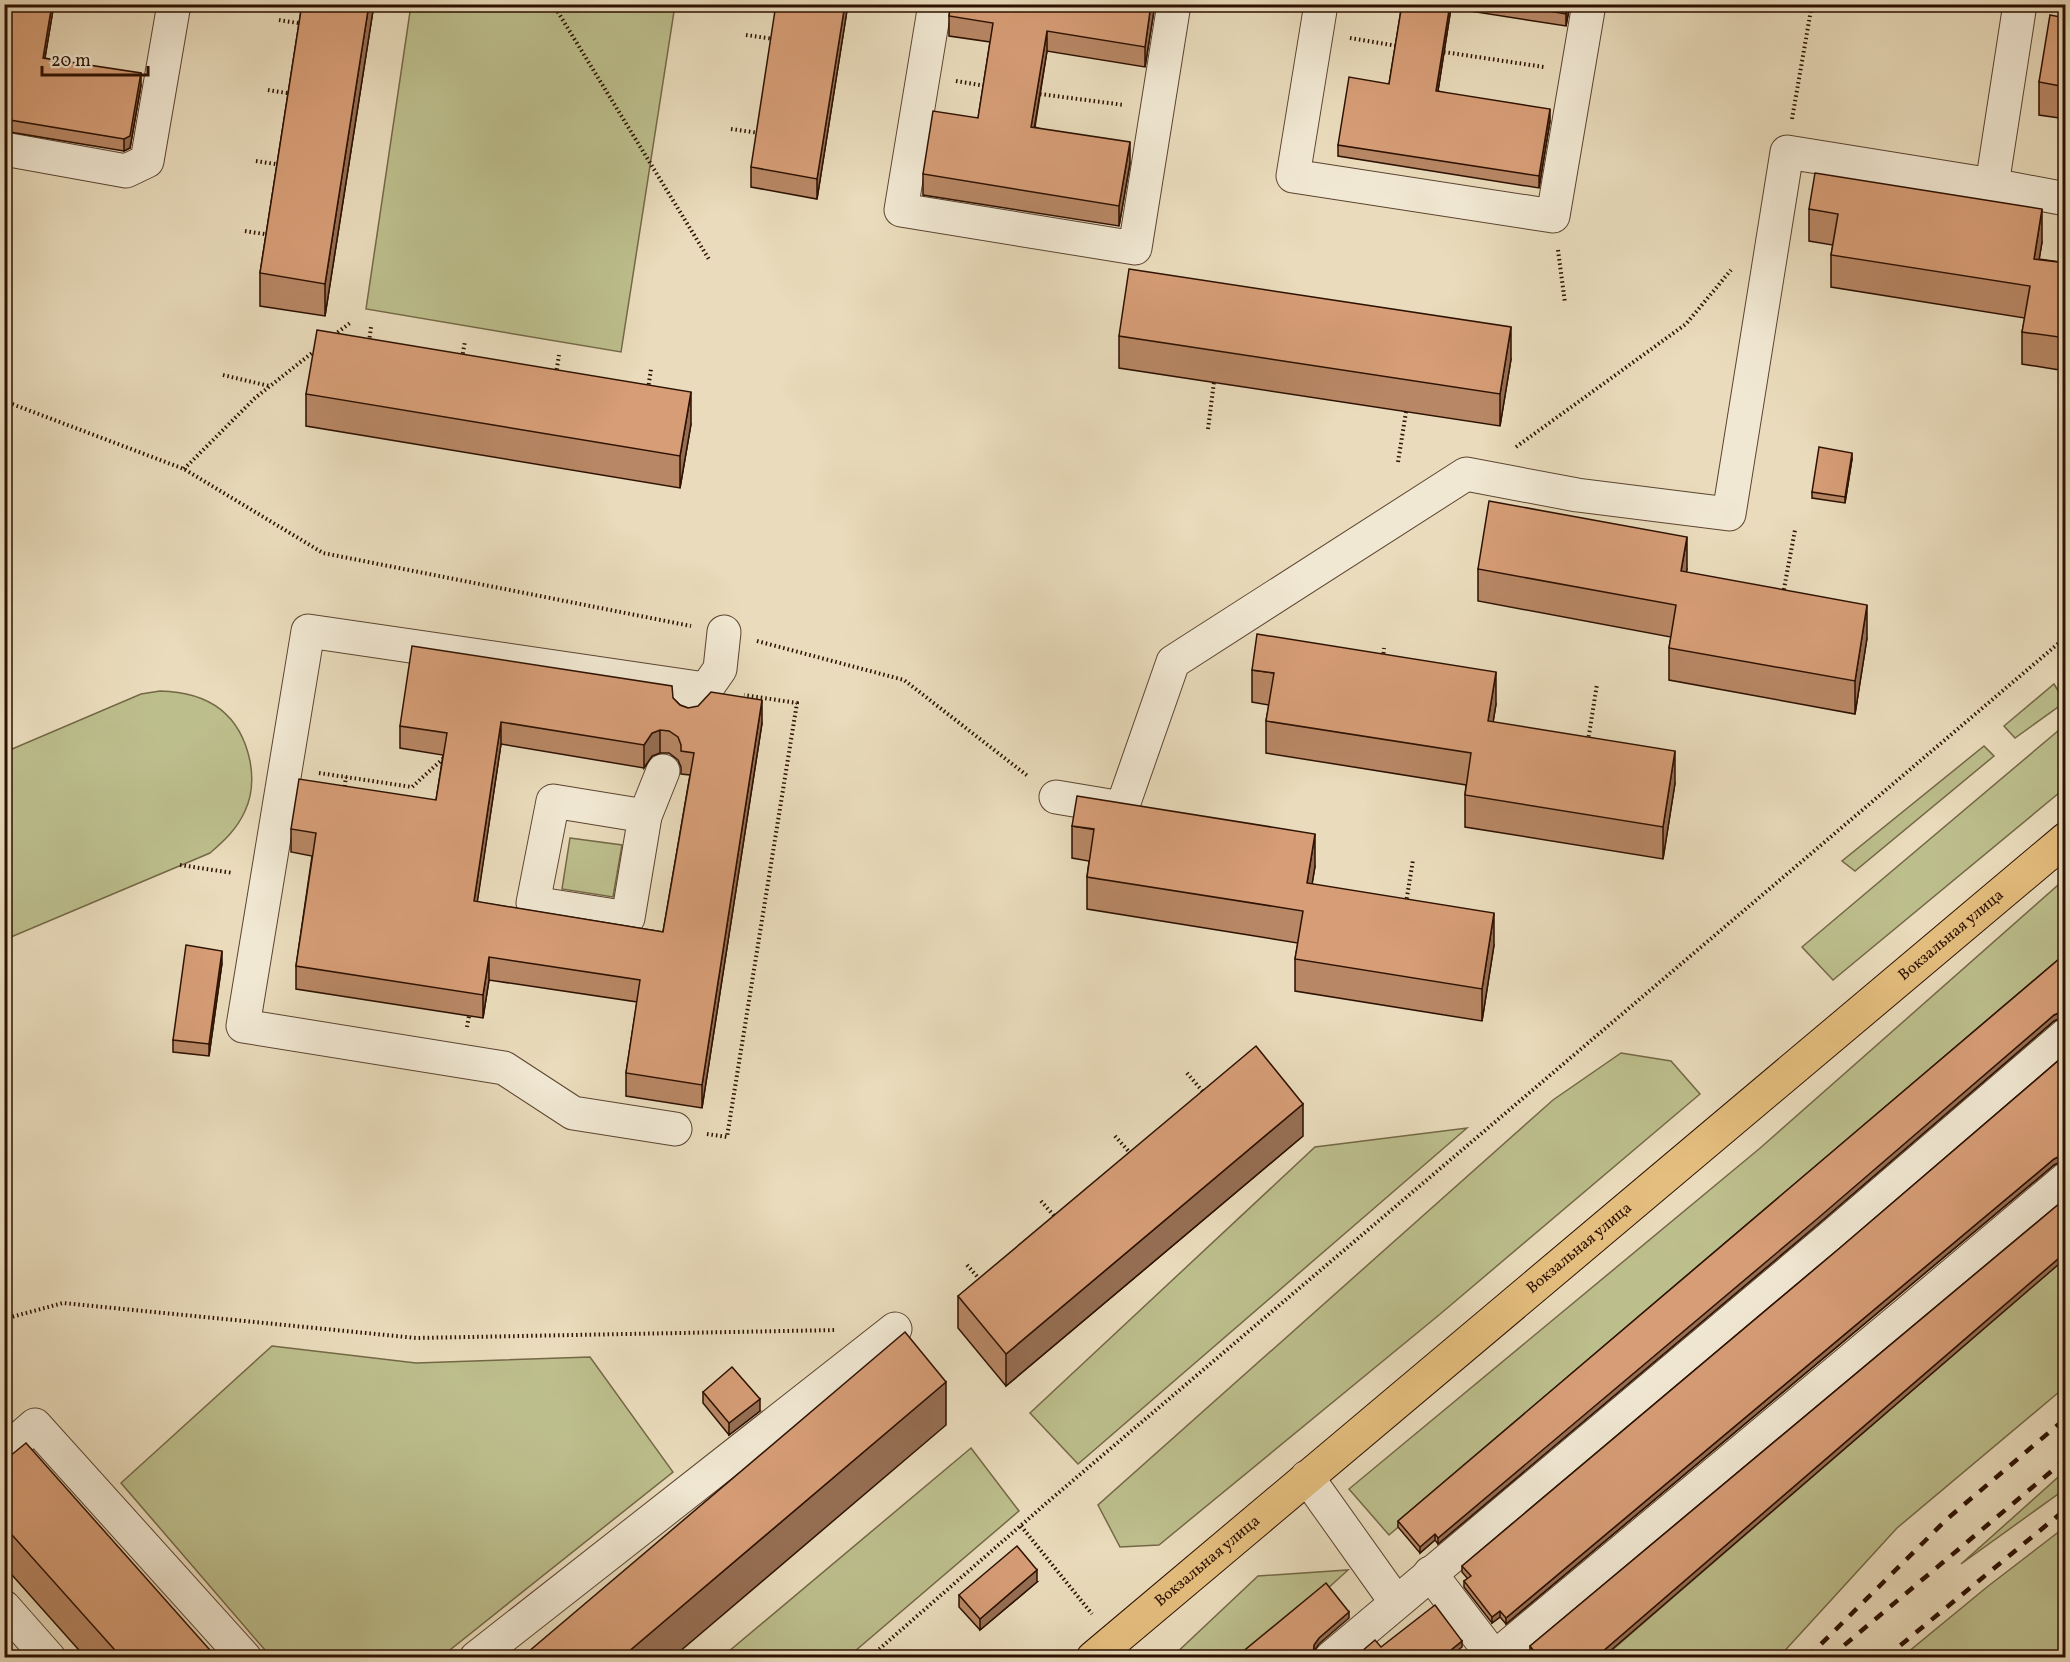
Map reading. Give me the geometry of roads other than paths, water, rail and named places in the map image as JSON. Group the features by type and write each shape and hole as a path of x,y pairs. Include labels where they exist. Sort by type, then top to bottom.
{"main road":[{"name":"Вокзальная улица","path":"1103,1649 2066,838"}],"lane":[{"path":"4,149 126,171 147,161 174,4"},
{"path":"935,4 900,210 1135,248 1174,4"},
{"path":"1319,19 1293,176 1553,216 1589,4"},
{"path":"1992,185 2020,4"},
{"path":"1056,797 1122,808 1173,662 1466,474 1577,495 1729,514 1787,152 2066,199"},
{"path":"675,1129 573,1113 504,1068 243,1026 308,631 698,700 720,669 724,632"},
{"path":"645,816 663,771"},
{"path":"1331,1658 1829,1239 2066,1035"},
{"path":"1430,1573 1494,1657 2066,1179"},
{"path":"476,1658 895,1329"},
{"path":"4,1452 35,1425 244,1658"},
{"path":"1307,1477 1396,1602"},
{"path":"4,1606 49,1658"}],"railway":[{"path":"1807,1658 1947,1519 2066,1418"},
{"path":"1829,1658 2066,1459"},
{"path":"1885,1658 2066,1509"}]}
